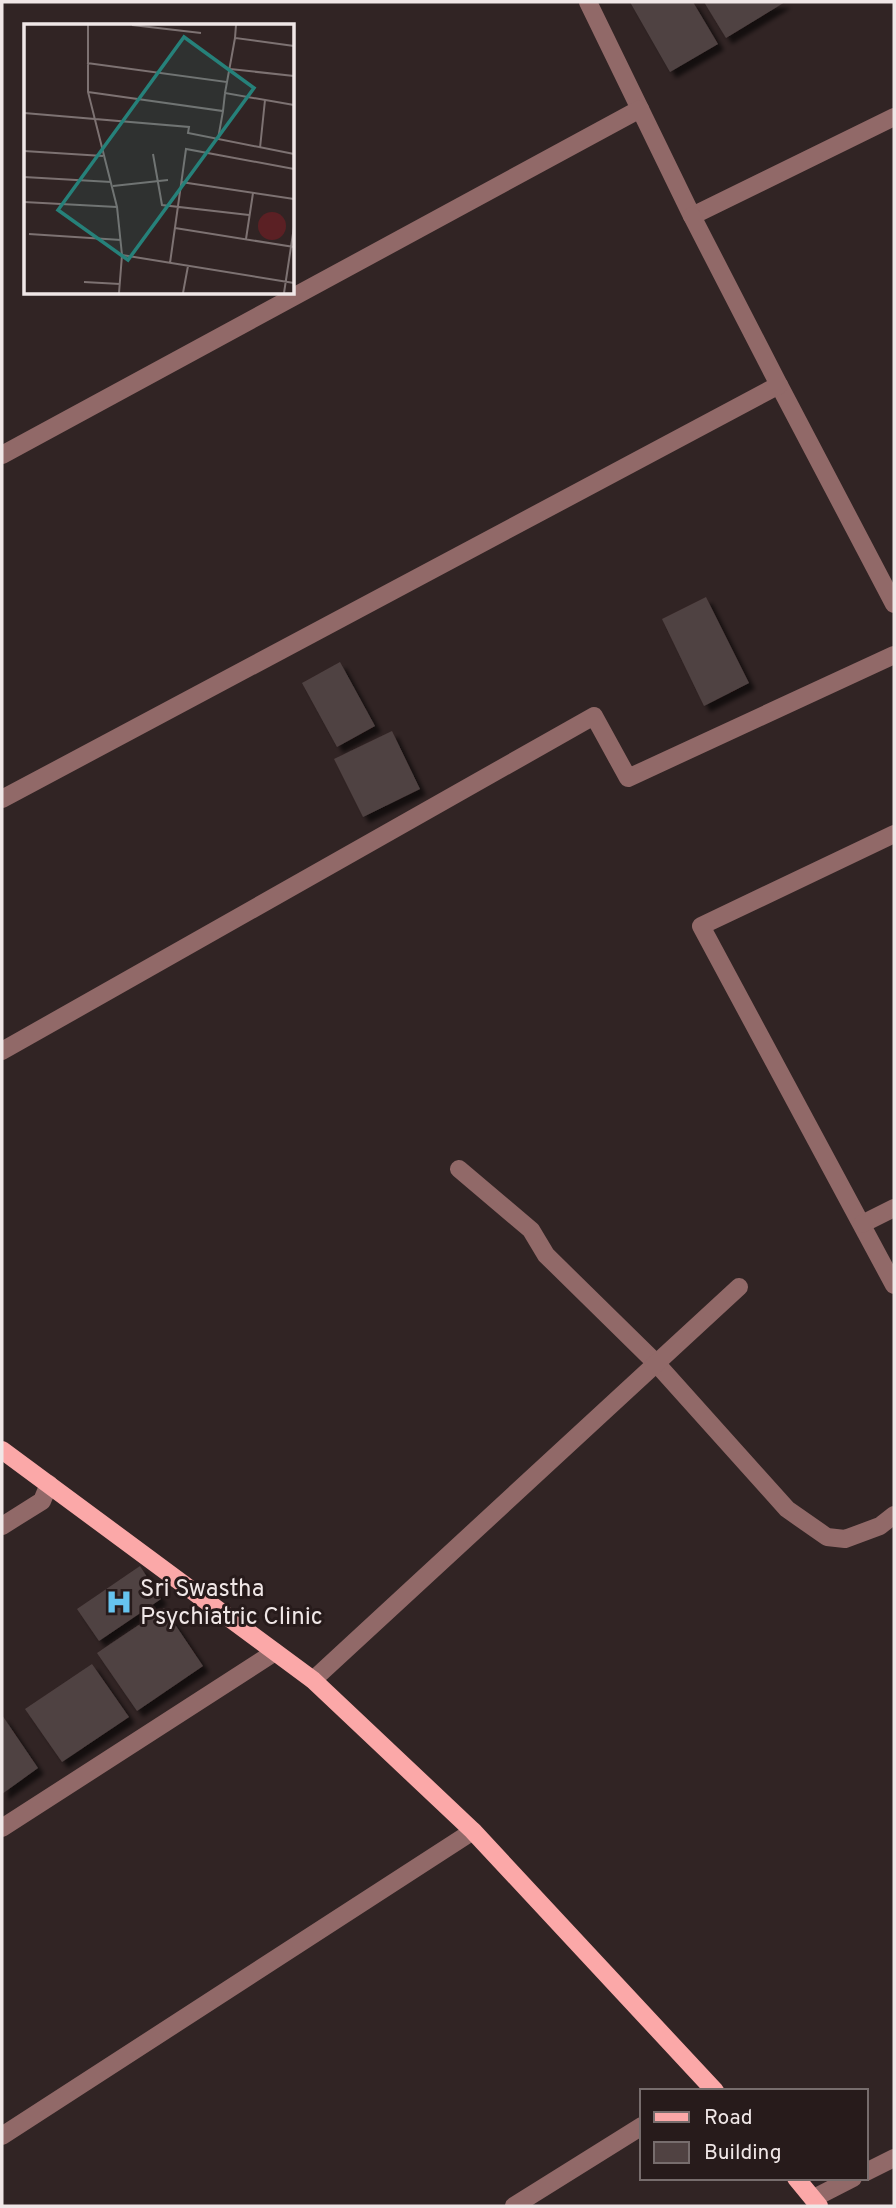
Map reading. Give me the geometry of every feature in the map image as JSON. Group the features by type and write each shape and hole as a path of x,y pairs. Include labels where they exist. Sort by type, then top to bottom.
{"main road":[{"path":"2,1450 313,1681 473,1831 707,2089"},
{"path":"798,2180 816,2202"}],"street":[{"path":"587,2 692,216 894,604"},
{"path":"2,455 640,109"},
{"path":"692,216 894,117"},
{"path":"2,799 779,385"},
{"path":"2,1051 594,716 628,778 894,655"},
{"path":"894,834 701,926 894,1285"},
{"path":"459,1169 531,1230 545,1255 656,1363 787,1509 827,1537 845,1539 880,1526 894,1515"},
{"path":"862,1224 894,1208"},
{"path":"313,1681 739,1287"},
{"path":"2,1526 42,1501 49,1484"},
{"path":"2,1828 275,1652"},
{"path":"2,2136 473,1831"},
{"path":"514,2206 640,2127"},
{"path":"868,2171 894,2158"},
{"path":"816,2202 850,2180"}],"building":[{"path":"630,2 693,2 718,44 670,72"},
{"path":"704,2 785,2 726,38"},
{"path":"706,597 749,683 704,706 662,619"},
{"path":"340,662 375,726 337,747 302,683"},
{"path":"392,731 420,789 363,817 334,759"},
{"path":"140,1566 161,1599 99,1641 77,1609"},
{"path":"164,1608 203,1666 137,1711 97,1653"},
{"path":"92,1664 129,1717 62,1762 25,1709"},
{"path":"2,1715 38,1768 2,1794"}],"place":[{"name":"Sri Swastha Psychiatric Clinic","path":"119,1602"}]}
